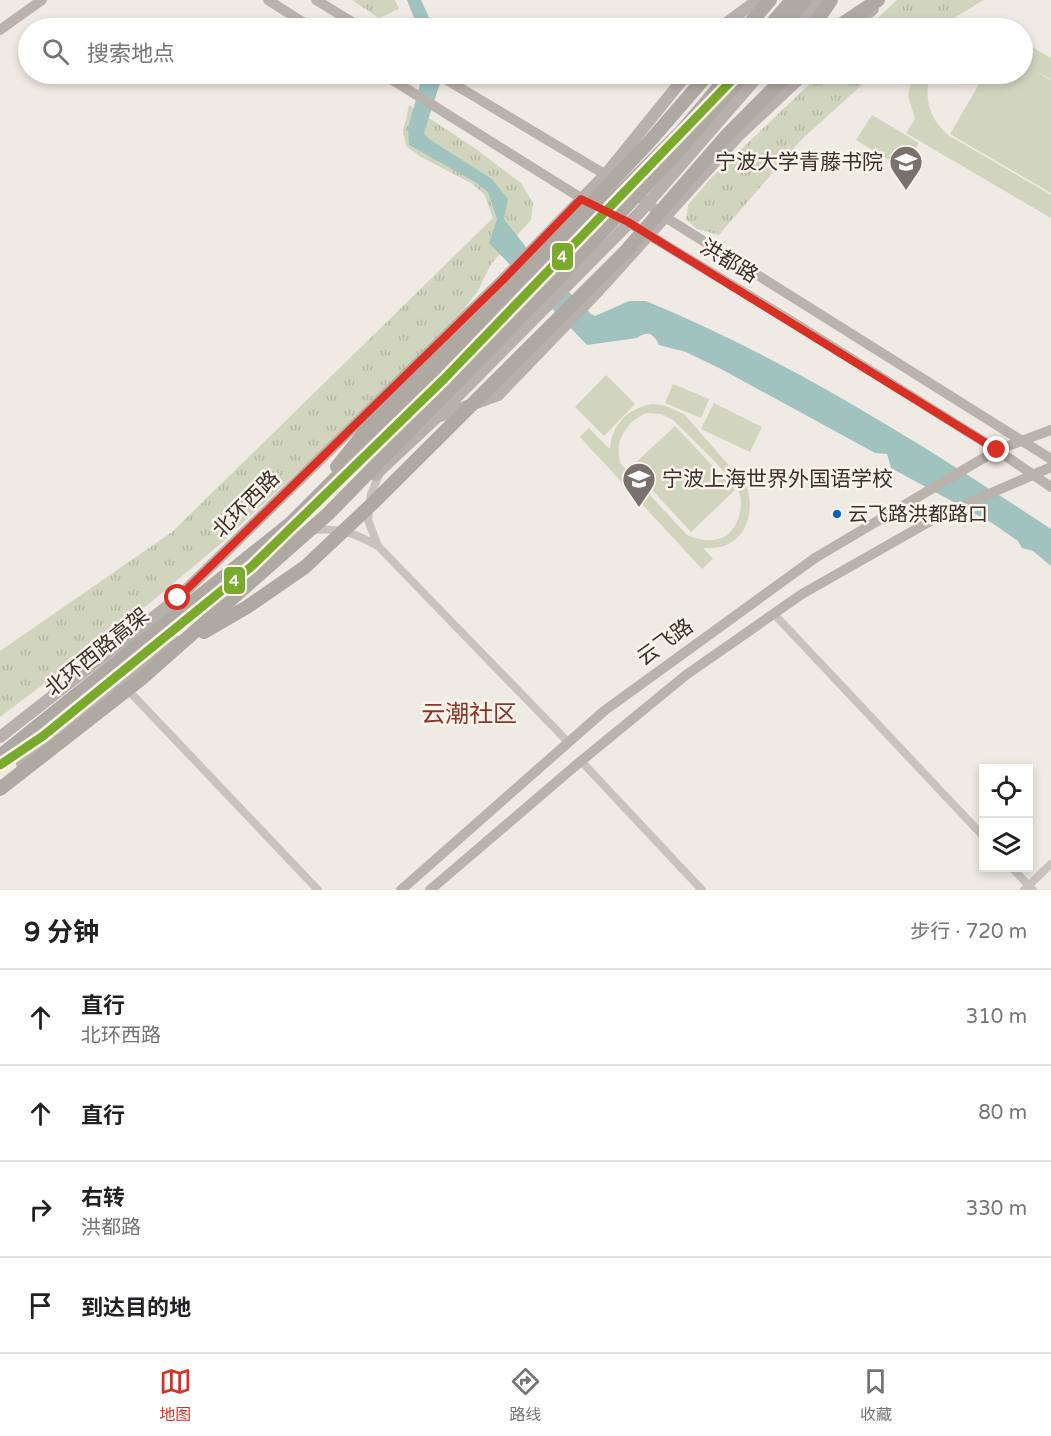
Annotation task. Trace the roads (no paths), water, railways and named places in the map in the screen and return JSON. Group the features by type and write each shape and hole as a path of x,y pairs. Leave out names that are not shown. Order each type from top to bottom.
{"highway":[{"path":"755,18 771,0"},
{"path":"777,18 792,0"},
{"path":"790,18 805,0"},
{"path":"819,18 831,0"},
{"path":"851,18 866,0"},
{"path":"854,18 878,0"},
{"path":"301,514 370,426 498,302 650,141 699,84"},
{"name":"北环西路高架","path":"0,756 301,514 681,132 722,84"},
{"path":"0,789 141,679 329,513 641,191 735,84"},
{"path":"178,646 247,607 305,567 371,505 625,252 770,84"},
{"path":"727,135 778,84"}],"main road":[{"path":"0,30 42,0"},
{"path":"267,0 296,18"},
{"path":"316,0 346,18"},
{"path":"733,18 758,0"},
{"path":"805,18 820,0"},
{"path":"856,18 883,0"},
{"name":"洪都路","path":"400,84 581,199 628,222 997,450 1051,488"},
{"name":"洪都路","path":"455,84 606,174 648,202 665,217 1051,459"},
{"name":"北环西路","path":"0,737 178,598 503,280 606,174 679,84"},
{"path":"0,781 314,530 437,417 648,202 751,84"},
{"path":"437,417 498,395 599,290 739,135 793,84"},
{"path":"997,450 1051,430"},
{"name":"云飞路","path":"400,890 604,711 668,663 815,558 997,450"},
{"path":"1034,474 1051,467"},
{"name":"云飞路","path":"430,890 581,760 686,675 774,614 830,578 948,512 1034,474"}],"street":[{"path":"378,546 368,520 371,494 382,468"},
{"path":"314,530 336,529 356,534 378,546 568,742"},
{"path":"774,614 979,832"},
{"path":"122,683 318,890"},
{"path":"581,760 702,890"},
{"path":"1016,872 1029,888 1051,864"}],"water":[{"path":"407,0 421,0 429,18 414,18"},
{"path":"420,84 440,84 424,133 429,139 492,179 508,199 504,219 533,256 591,314 595,316 629,301 646,301 699,324 803,377 904,435 1051,529 1051,566 1033,551 1022,548 1018,541 992,523 891,468 887,454 875,453 686,352 659,345 650,334 587,345 489,243 497,219 488,192 475,182 409,145 408,128"}],"place":[{"name":"宁波大学青藤书院","path":"906,191"},
{"name":"宁波上海世界外国语学校","path":"639,508"},
{"name":"云飞路洪都路口","path":"837,514"}],"district":[{"name":"云潮社区","path":"469,714"}]}
